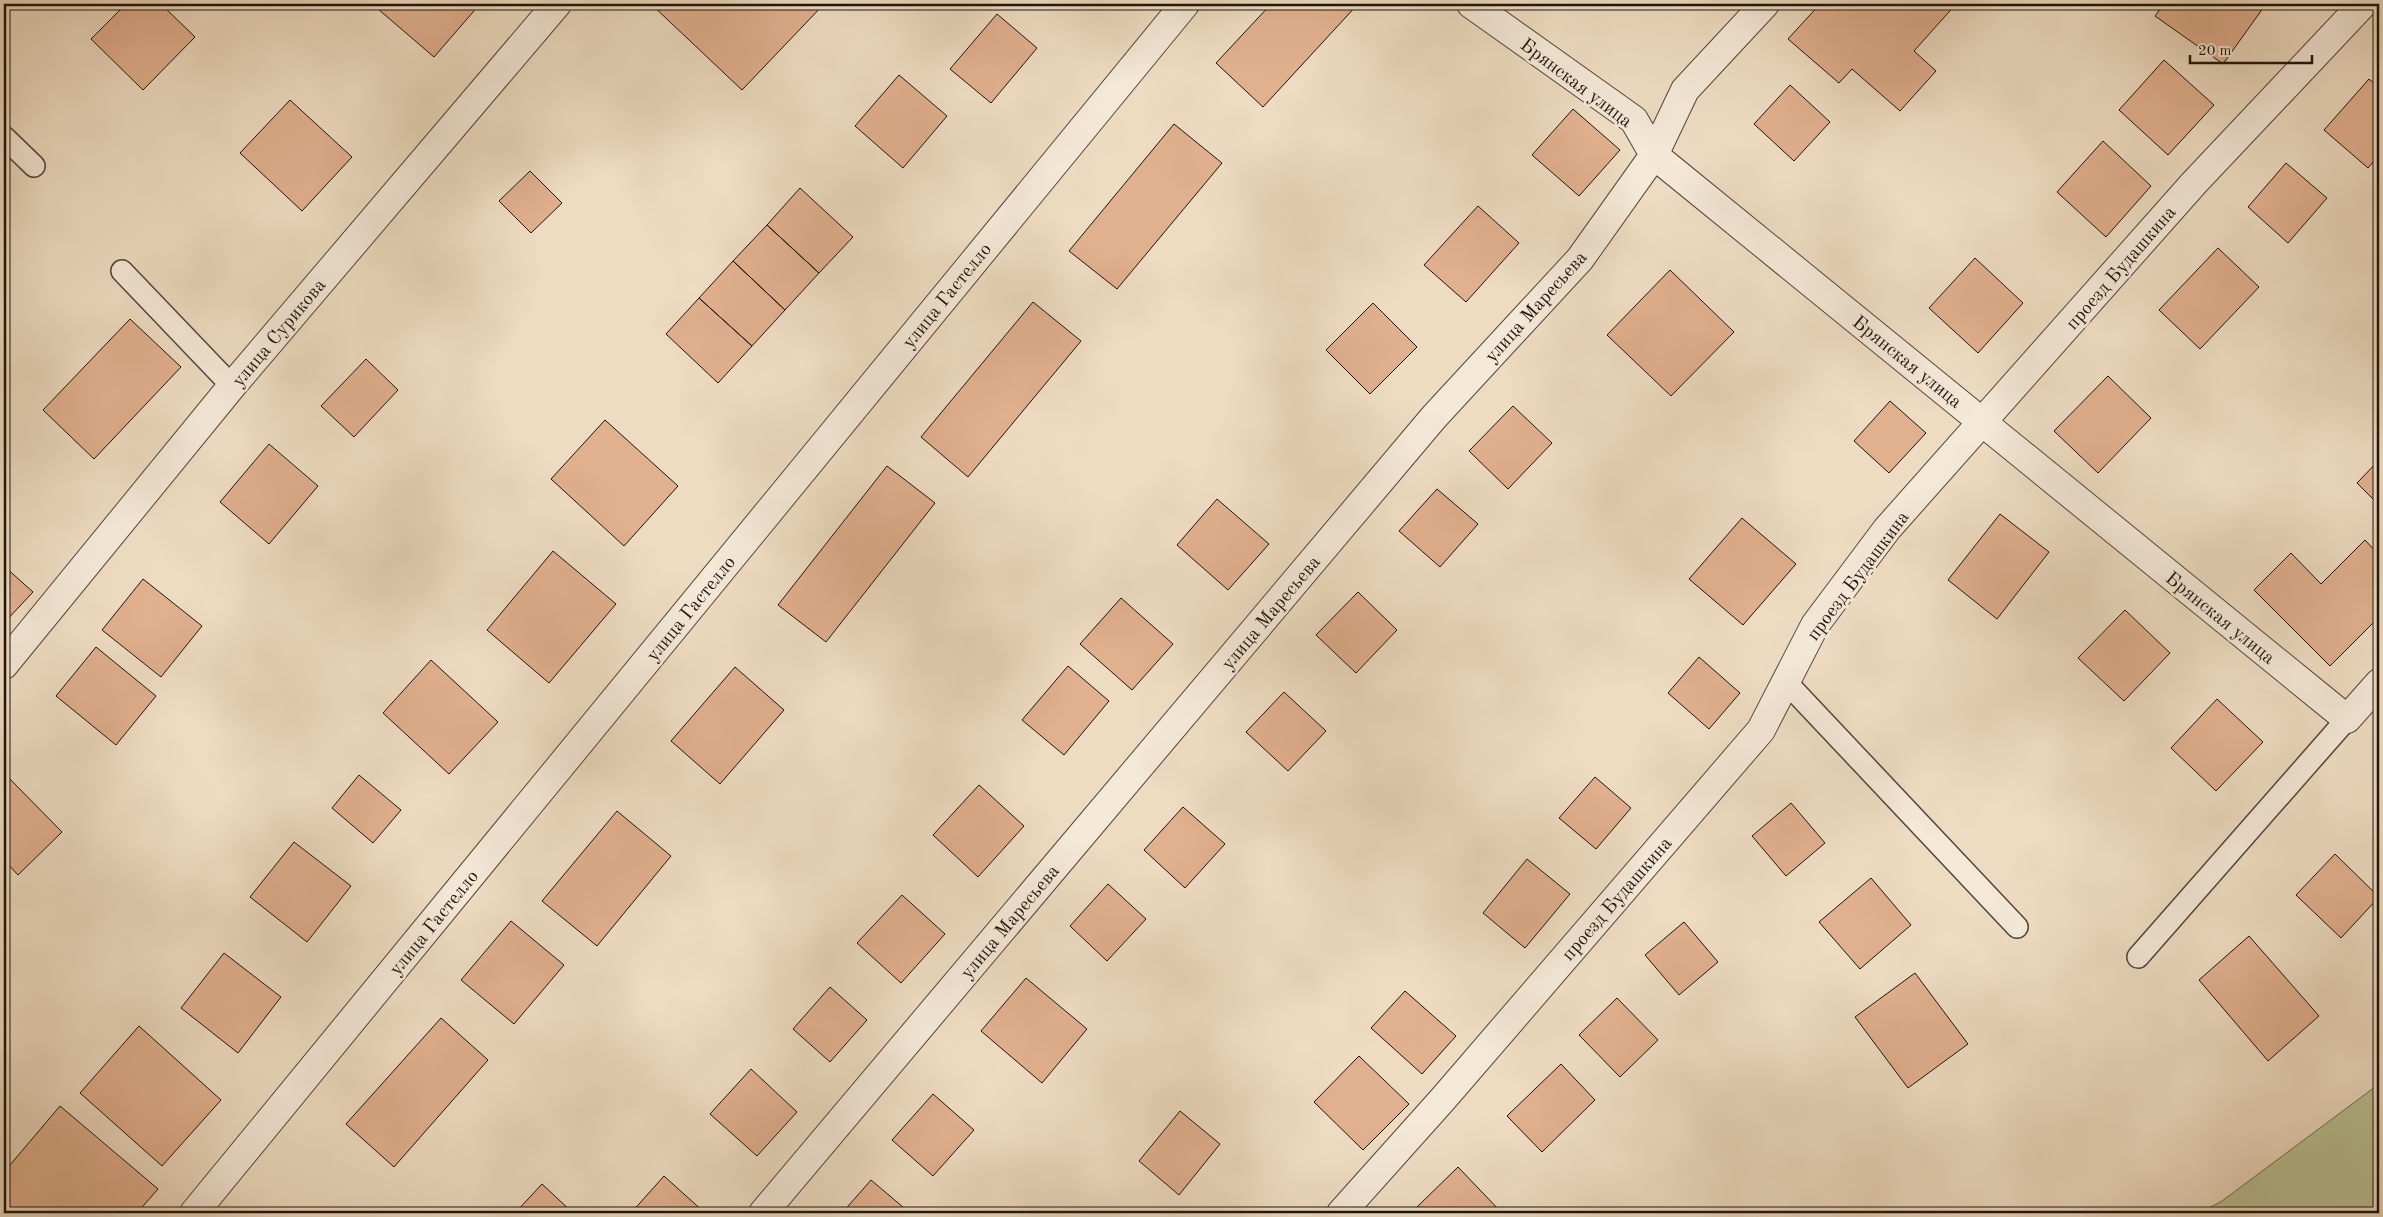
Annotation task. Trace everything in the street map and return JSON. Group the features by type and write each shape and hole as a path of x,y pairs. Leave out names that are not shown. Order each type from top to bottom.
{"street":[{"name":"улица Сурикова","path":"4,666 232,386 557,4"},
{"name":"улица Гастелло","path":"194,1213 1185,4"},
{"name":"Брянская улица","path":"1471,4 1634,120 1654,155 1984,422 2347,720"},
{"name":"улица Маресьева","path":"763,1213 1434,417 1580,259 1654,155 1685,90 1764,4"},
{"name":"проезд Будашкина","path":"1341,1213 1443,1099 1761,730 1815,625 1876,544 2194,183 2363,4"},
{"path":"2347,720 2379,683"}],"lane":[{"path":"4,137 34,166"},
{"path":"122,271 232,386"},
{"path":"1786,682 2017,927"},
{"path":"2138,957 2347,720"}],"green space":[{"path":"2379,1084 2379,1213 2200,1213 2222,1201"}],"building":[{"path":"126,4 161,4 195,37 143,90 91,39"},
{"path":"383,4 480,4 434,57 378,9"},
{"path":"651,4 824,4 742,90"},
{"path":"1271,4 1358,4 1263,107 1216,63"},
{"path":"1820,4 1956,4 1914,51 1936,71 1900,111 1852,69 1839,83 1788,39"},
{"path":"2164,4 2266,4 2223,64 2155,16"},
{"path":"997,14 1037,48 991,103 950,69"},
{"path":"2164,60 2214,105 2168,155 2119,110"},
{"path":"899,75 947,116 903,168 855,126"},
{"path":"2369,79 2379,88 2379,155 2368,168 2324,130"},
{"path":"1790,85 1830,122 1794,161 1754,124"},
{"path":"290,100 352,157 302,211 240,153"},
{"path":"1573,109 1620,150 1579,196 1532,155"},
{"path":"1174,124 1222,163 1117,289 1069,251"},
{"path":"2103,141 2151,186 2106,237 2057,192"},
{"path":"2286,163 2327,198 2288,243 2248,207"},
{"path":"530,171 562,203 531,233 499,201"},
{"path":"800,188 853,237 819,273 767,225"},
{"path":"1478,206 1519,243 1466,302 1424,265"},
{"path":"767,225 819,273 785,310 733,261"},
{"path":"2218,248 2259,287 2200,349 2159,310"},
{"path":"1975,258 2023,303 1978,353 1929,308"},
{"path":"733,261 785,310 752,346 699,298"},
{"path":"1670,270 1734,332 1671,396 1607,335"},
{"path":"699,298 752,346 718,383 666,334"},
{"path":"1033,302 1081,341 968,477 921,437"},
{"path":"1373,303 1417,347 1370,394 1326,350"},
{"path":"130,319 181,367 94,459 43,410"},
{"path":"366,359 398,390 354,437 321,406"},
{"path":"2108,376 2151,418 2098,473 2054,431"},
{"path":"1890,401 1926,433 1889,473 1854,441"},
{"path":"1513,406 1552,443 1508,489 1469,451"},
{"path":"605,420 678,486 624,546 551,479"},
{"path":"269,444 318,486 269,544 220,502"},
{"path":"2379,460 2379,505 2357,483"},
{"path":"887,466 935,503 826,642 778,605"},
{"path":"1437,489 1478,524 1440,567 1399,531"},
{"path":"1217,499 1269,544 1228,590 1177,545"},
{"path":"2000,514 2049,552 1997,619 1948,580"},
{"path":"1742,518 1796,564 1743,625 1689,579"},
{"path":"2365,540 2379,555 2379,617 2330,666 2254,590 2291,553 2321,584"},
{"path":"553,551 616,604 549,683 487,630"},
{"path":"4,566 33,592 4,623"},
{"path":"143,579 202,626 161,677 102,630"},
{"path":"1358,592 1397,630 1356,673 1316,635"},
{"path":"1121,598 1173,644 1132,690 1080,644"},
{"path":"2125,610 2170,653 2124,701 2078,658"},
{"path":"96,647 156,696 116,745 56,696"},
{"path":"1699,657 1740,693 1709,729 1668,693"},
{"path":"431,660 498,722 449,774 383,713"},
{"path":"1068,666 1109,701 1064,755 1022,720"},
{"path":"735,667 784,710 720,784 671,741"},
{"path":"1284,692 1326,731 1288,771 1246,732"},
{"path":"2217,699 2263,742 2216,791 2171,748"},
{"path":"4,773 62,832 18,875 4,860"},
{"path":"359,775 401,810 373,843 332,808"},
{"path":"1595,777 1631,808 1596,849 1559,818"},
{"path":"979,785 1024,826 978,877 933,835"},
{"path":"1791,803 1825,843 1786,876 1752,836"},
{"path":"1183,807 1225,844 1185,888 1144,850"},
{"path":"617,811 671,856 597,946 542,901"},
{"path":"294,842 351,886 307,942 250,897"},
{"path":"2335,854 2379,897 2341,938 2296,895"},
{"path":"1527,859 1570,894 1525,948 1483,913"},
{"path":"1871,878 1911,925 1860,969 1819,922"},
{"path":"1108,884 1146,919 1107,961 1070,926"},
{"path":"902,895 945,934 901,983 857,943"},
{"path":"511,921 564,965 514,1024 461,980"},
{"path":"1684,922 1718,962 1679,995 1645,955"},
{"path":"2249,936 2319,1016 2268,1061 2199,980"},
{"path":"224,953 281,997 238,1053 181,1008"},
{"path":"1915,973 1968,1044 1908,1088 1855,1017"},
{"path":"1026,978 1087,1029 1042,1083 981,1031"},
{"path":"830,987 867,1020 830,1062 793,1029"},
{"path":"1405,991 1456,1036 1422,1074 1371,1028"},
{"path":"1617,998 1658,1040 1620,1077 1579,1035"},
{"path":"441,1018 488,1060 394,1167 346,1124"},
{"path":"139,1026 221,1100 162,1166 80,1093"},
{"path":"1359,1056 1409,1104 1363,1150 1314,1102"},
{"path":"1561,1064 1595,1100 1542,1152 1507,1116"},
{"path":"751,1069 797,1112 757,1156 710,1114"},
{"path":"933,1094 974,1130 933,1176 892,1140"},
{"path":"60,1106 158,1189 137,1213 4,1213 4,1172"},
{"path":"1180,1111 1220,1144 1179,1195 1139,1161"},
{"path":"1458,1167 1502,1213 1422,1213 1416,1208"},
{"path":"664,1176 705,1213 631,1213"},
{"path":"871,1180 910,1213 842,1213"},
{"path":"542,1184 573,1213 515,1213"}]}
